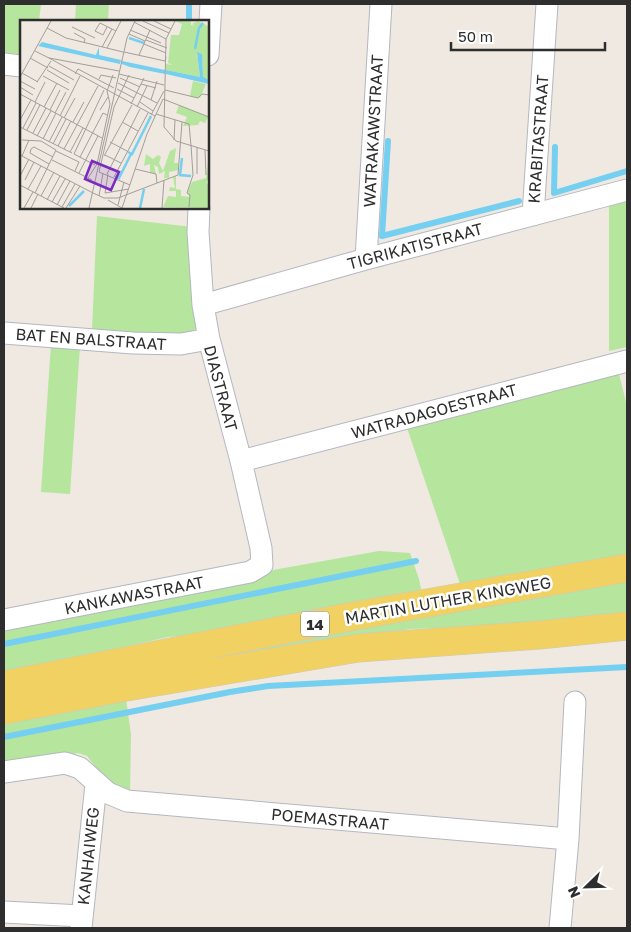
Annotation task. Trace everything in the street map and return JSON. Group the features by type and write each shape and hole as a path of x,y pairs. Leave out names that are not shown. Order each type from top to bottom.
{"main road":[{"name":"MARTIN LUTHER KINGWEG","path":"4,685 354,616 627,568"},
{"name":"MARTIN LUTHER KINGWEG","path":"4,710 120,688 358,648 539,636 627,626"}],"street":[{"path":"209,43 212,4"},
{"name":"WATRAKAWSTRAAT","path":"366,259 381,4"},
{"name":"KRABITASTRAAT","path":"533,215 547,4"},
{"path":"4,64 20,66"},
{"name":"TIGRIKATISTRAAT","path":"202,305 366,259 627,190"},
{"name":"DIASTRAAT","path":"199,209 198,232 202,305 208,339 241,461 261,548 262,565"},
{"name":"BAT EN BALSTRAAT","path":"4,333 134,344 181,344 208,339"},
{"name":"WATRADAGOESTRAAT","path":"241,461 627,361"},
{"name":"KANKAWASTRAAT","path":"4,620 250,572 262,565"},
{"path":"560,928 568,839 575,702"},
{"name":"POEMASTRAAT","path":"4,772 65,762 80,768 108,793 127,801 568,839"},
{"name":"KANHAIWEG","path":"81,922 96,784"},
{"path":"4,912 81,922"}],"green space":[{"path":"4,4 41,4 39,20 20,20 20,54 4,53"},
{"path":"76,4 109,4 108,20 75,20"},
{"path":"627,199 627,347 609,351 609,203"},
{"path":"97,216 192,227 198,323 196,329 177,338 92,330"},
{"path":"51,344 80,346 70,494 41,492"},
{"path":"619,374 627,406 627,557 462,590 407,428"},
{"path":"379,551 410,553 421,589 413,596 214,633 168,637 4,674 4,628 262,578 273,570"},
{"path":"627,577 627,616 568,623 411,629 4,692"},
{"path":"126,699 131,734 130,794 107,782 87,756 78,753 4,767 4,721"}],"waterway":[{"path":"189,4 189,20"},
{"path":"388,141 382,236 519,201"},
{"path":"555,147 554,193 627,171"},
{"path":"4,644 416,561"},
{"path":"4,737 268,686 627,667"}]}
